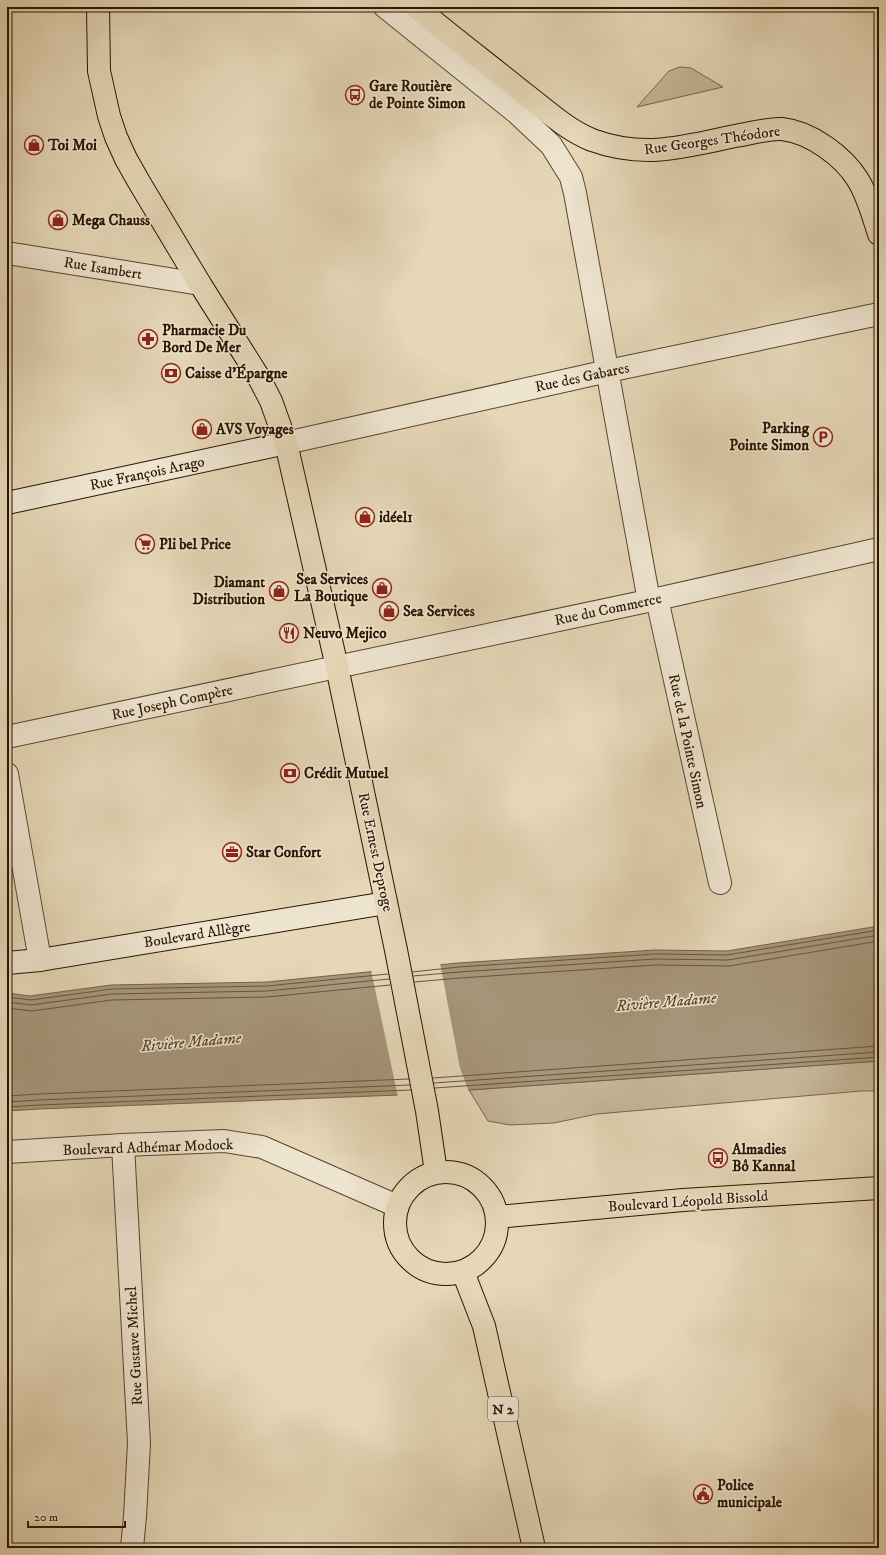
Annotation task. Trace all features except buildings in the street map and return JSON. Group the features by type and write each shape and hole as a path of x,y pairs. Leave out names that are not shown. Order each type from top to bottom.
{"main road":[{"name":"Rue Ernest Deproge","path":"98,7 99,71 109,116 116,137 139,182 200,284 258,376 271,401 286,443 337,667 396,950 427,1111 436,1172"},
{"name":"Rue Georges Théodore","path":"416,7 484,63 562,123 592,140 630,150 652,151 690,146 753,133 782,129 806,135 826,147 842,161 858,180 879,234"},
{"path":"453,1171 469,1176 483,1187 492,1200 497,1217 497,1231 493,1244 486,1256 476,1265 464,1272 448,1274 431,1272 416,1265 405,1254 397,1239 394,1223 397,1206 403,1194 412,1184 423,1176 436,1172 453,1171"},
{"name":"Boulevard Léopold Bissold","path":"497,1217 683,1200 879,1188"},
{"name":"N 2","path":"464,1272 484,1326 534,1548"}],"street":[{"name":"Rue de la Pointe Simon","path":"385,7 517,113 551,145 570,177 575,193 653,600 720,883"},
{"name":"Rue Isambert","path":"7,252 200,284"},
{"name":"Rue des Gabares","path":"286,443 608,371 879,314"},
{"name":"Rue François Arago","path":"7,503 286,443"},
{"name":"Rue du Commerce","path":"337,667 653,600 879,549"},
{"name":"Rue Joseph Compère","path":"7,737 337,667"},
{"path":"7,774 40,960"},
{"name":"Boulevard Allègre","path":"7,963 40,960 386,903"},
{"name":"Boulevard Adhémar Modock","path":"7,1152 123,1145 224,1142 262,1147 397,1206"},
{"name":"Rue Gustave Michel","path":"123,1145 139,1443 134,1539 132,1548"}],"shaded area":[{"path":"680,67 691,68 723,87 637,107 669,71"},
{"path":"879,1061 879,1091 861,1091 597,1114 554,1123 510,1125 488,1121 469,1090"}],"water":[{"name":"Rivière Madame","path":"879,926 879,1061 399,1095 7,1111 7,993 30,996 111,985 267,982 458,963 655,950 727,951"}],"pier":[{"path":"440,963 460,1068 469,1092 398,1097 371,970"}],"place":[{"name":"Gare Routière de Pointe Simon","path":"355,95"},
{"name":"Toi Moi","path":"34,145"},
{"name":"Mega Chauss","path":"58,220"},
{"name":"Pharmacie Du Bord De Mer","path":"148,339"},
{"name":"Caisse d'Épargne","path":"171,373"},
{"name":"AVS Voyages","path":"202,429"},
{"name":"Parking Pointe Simon","path":"823,437"},
{"name":"idéel1","path":"365,517"},
{"name":"Pli bel Price","path":"145,544"},
{"name":"Sea Services La Boutique","path":"382,588"},
{"name":"Diamant Distribution","path":"279,591"},
{"name":"Sea Services","path":"389,611"},
{"name":"Neuvo Mejico","path":"289,633"},
{"name":"Crédit Mutuel","path":"290,773"},
{"name":"Star Confort","path":"232,852"},
{"name":"Almadies Bô Kannal","path":"718,1158"},
{"name":"Police municipale","path":"703,1494"}]}
